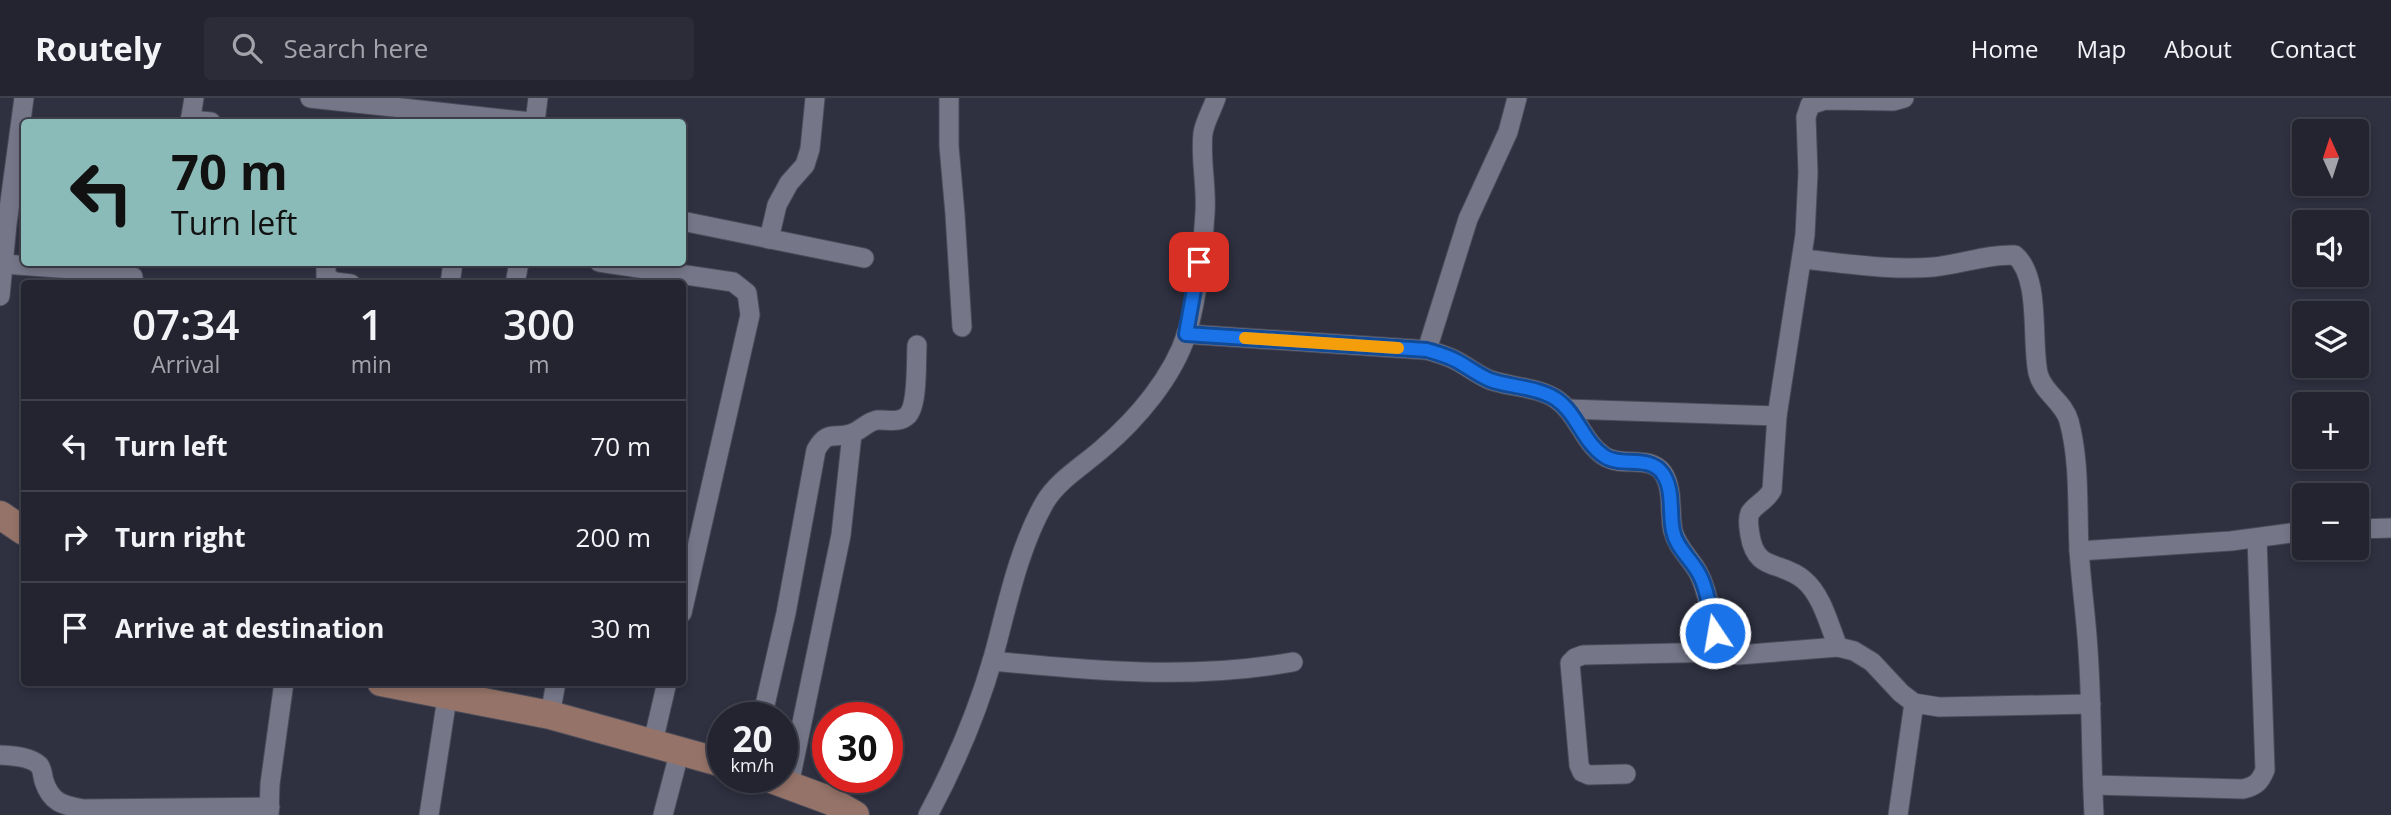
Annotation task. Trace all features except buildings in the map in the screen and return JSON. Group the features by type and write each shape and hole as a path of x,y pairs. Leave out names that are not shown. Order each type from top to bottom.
{"main road":[{"path":"0,516 21,529"},
{"path":"426,686 449,688 707,758"},
{"path":"798,792 830,808 855,815"}],"street":[{"path":"23,119 24,98"},
{"path":"190,119 194,98"},
{"path":"310,98 505,119"},
{"path":"534,119 538,98"},
{"path":"769,239 776,205 789,183 805,165 810,149 815,98"},
{"path":"949,98 948,146 956,214 962,327"},
{"path":"928,815 961,750 992,661 1026,545 1046,500 1131,421 1158,387 1186,334 1205,211 1203,131 1216,98"},
{"path":"1427,350 1468,219 1508,132 1517,98"},
{"path":"1838,647 1816,593 1803,578 1758,558 1752,547 1748,522 1750,514 1767,500 1772,490 1777,415 1802,259 1807,205 1806,117 1810,105 1825,100 1893,101 1904,98"},
{"path":"0,296 21,141"},
{"path":"686,222 864,258"},
{"path":"1802,259 1933,267 1996,254 2015,255 2025,264 2039,374 2045,390 2063,408 2069,420 2075,463 2091,704 2094,815"},
{"path":"4,264 21,265"},
{"path":"31,266 113,272 133,277 133,280"},
{"path":"626,266 733,282 747,293 750,315 686,595"},
{"path":"1186,334 1427,350 1455,360 1485,378 1555,399 1567,409 1592,446 1605,457 1619,462 1653,465 1662,472 1668,485 1673,531 1678,544 1699,572 1715,633 1725,652"},
{"path":"766,702 786,612 816,450 822,440 832,435 852,434 877,420 895,421 907,416 913,405 917,345"},
{"path":"1567,409 1777,415"},
{"path":"798,702 841,535 852,434"},
{"path":"2369,529 2391,528"},
{"path":"2079,551 2257,538 2292,533"},
{"path":"2093,785 2243,789 2253,787 2260,781 2266,770 2257,538"},
{"path":"1626,774 1588,775 1581,772 1570,663 1575,658 1583,655 1725,652 1738,655 1838,647 1854,651 1872,662 1914,703 1938,707 2091,704"},
{"path":"992,661 1085,671 1143,673 1215,673 1293,662"},
{"path":"0,755 35,762 42,768 44,781 51,795 60,804 83,809 270,811 270,784 283,686"},
{"path":"550,715 555,686"},
{"path":"653,743 666,686"},
{"path":"429,815 449,688"},
{"path":"1898,815 1914,703"},
{"path":"663,815 680,750"}],"slow traffic":[{"path":"1245,338 1398,348"}],"route":[{"path":"1199,262 1186,334 1427,350 1455,360 1485,378 1510,387 1539,392 1555,399 1567,409 1592,446 1605,457 1619,462 1653,465 1662,472 1668,485 1673,531 1678,544 1699,572 1715,633"}]}
